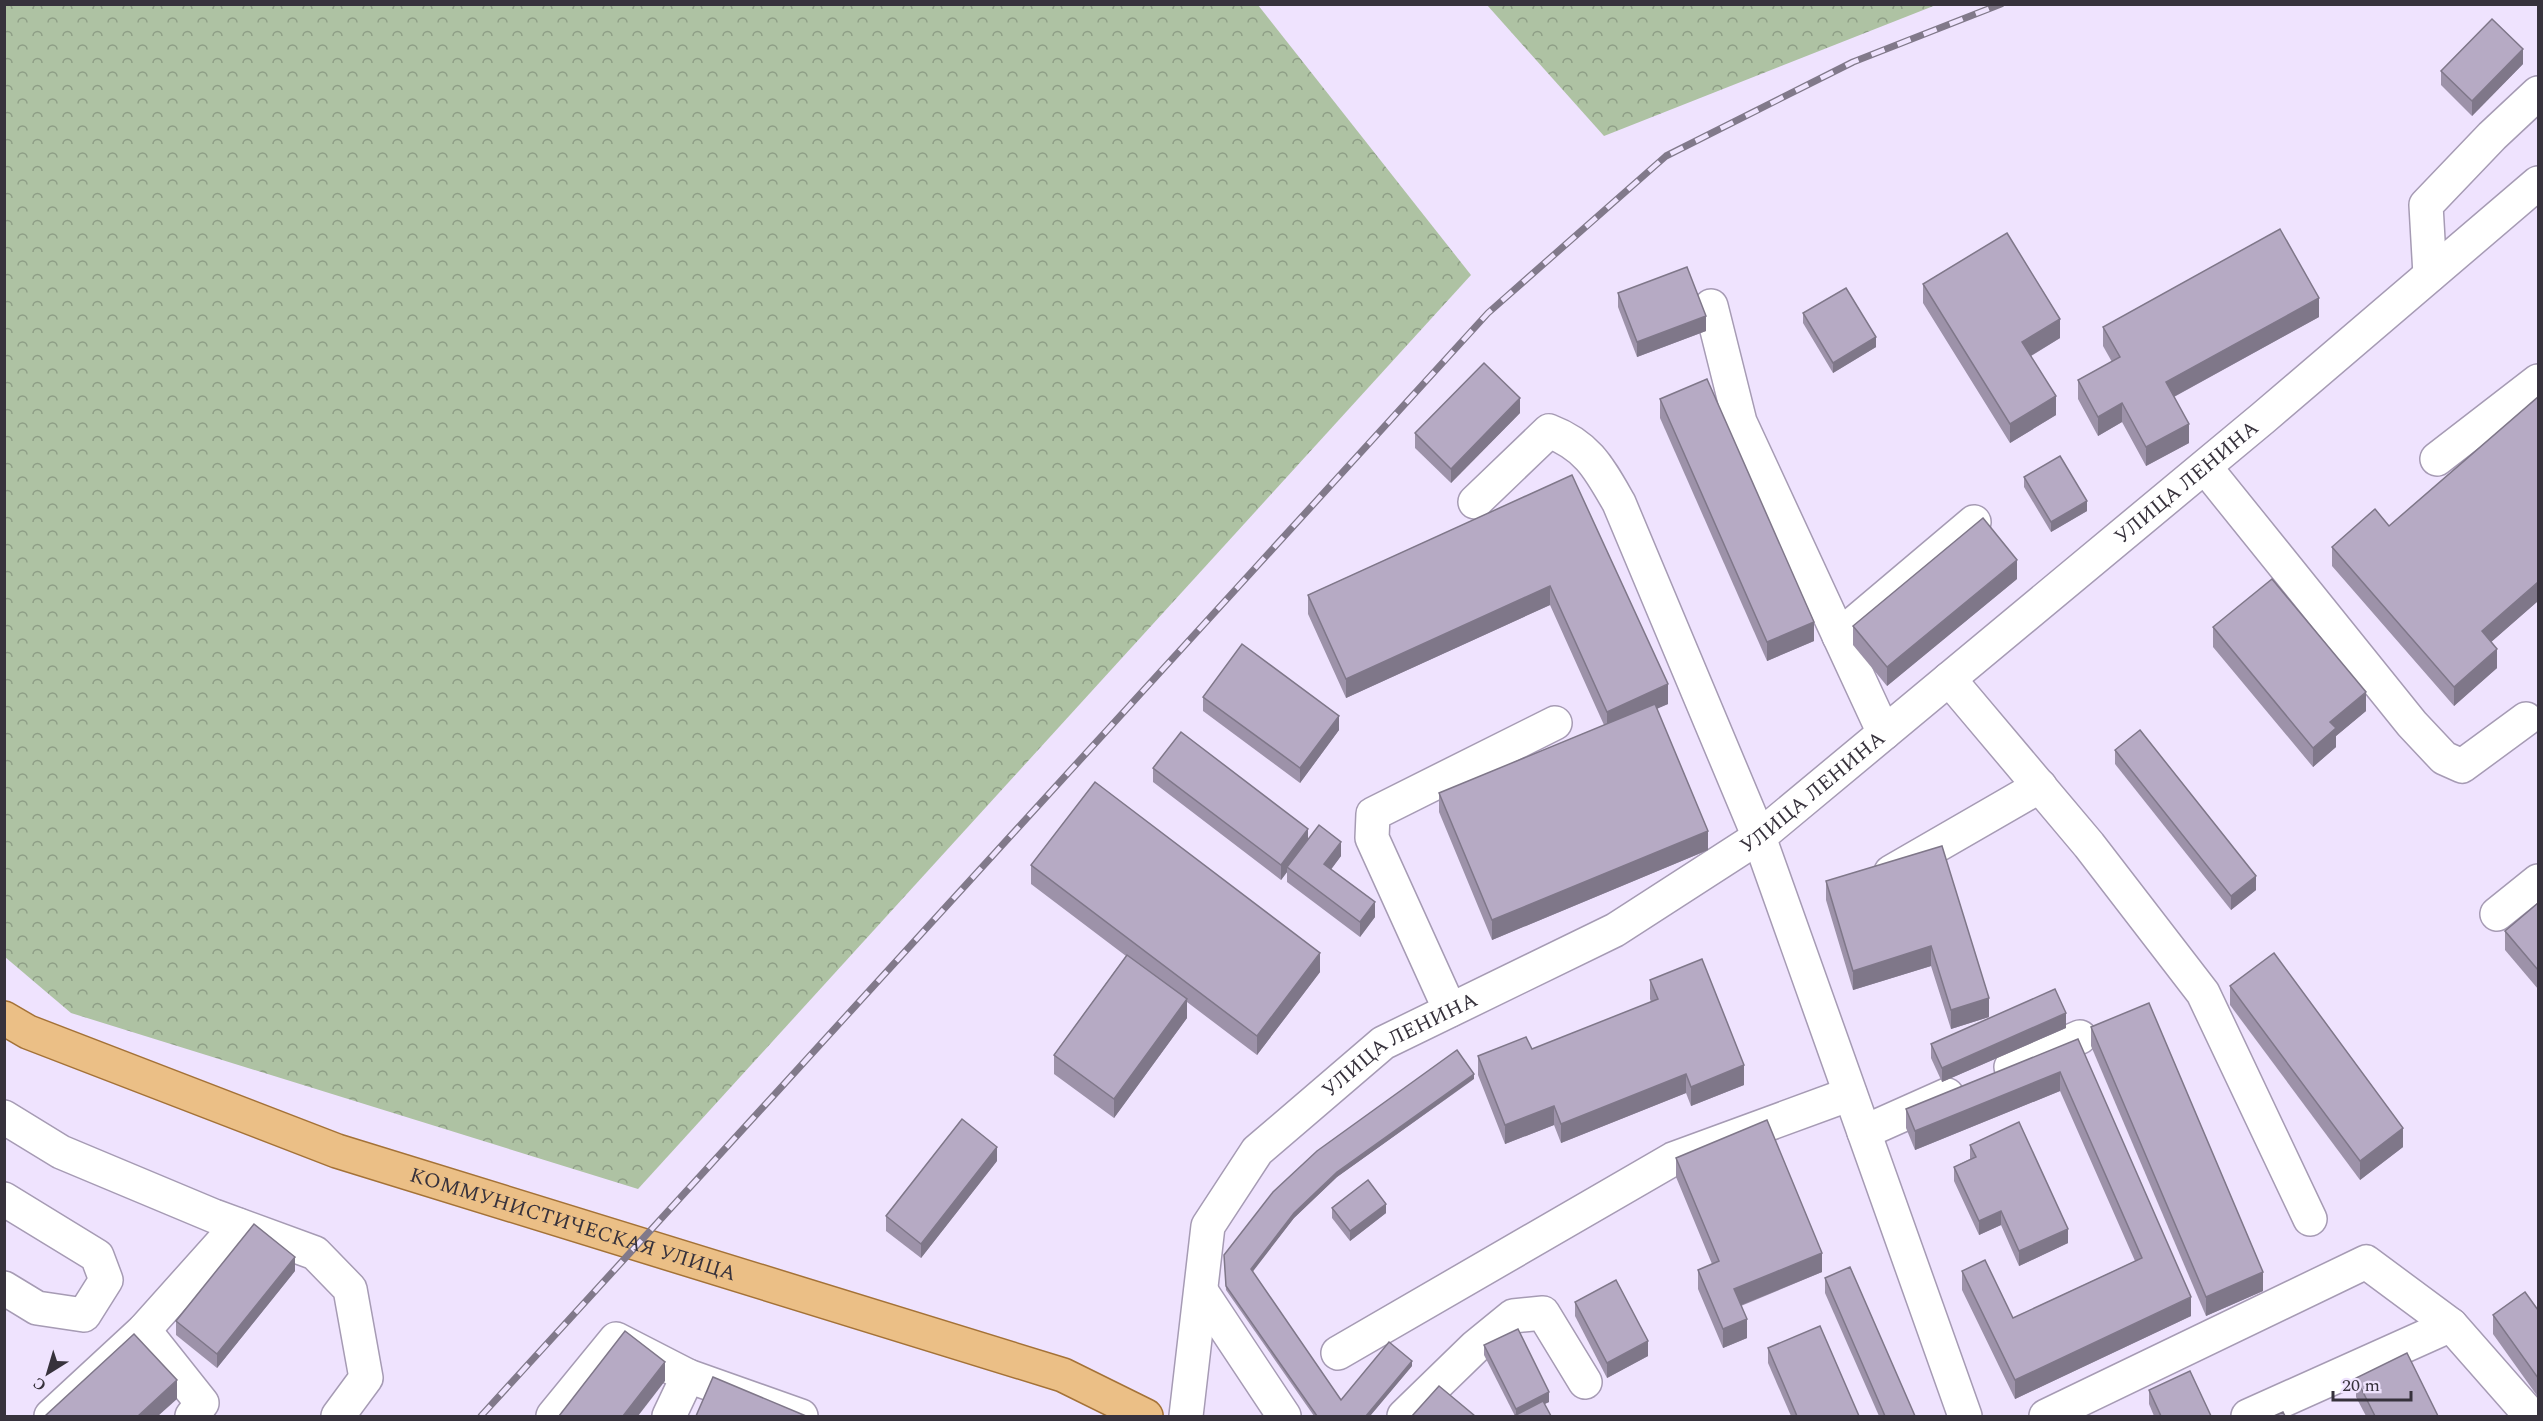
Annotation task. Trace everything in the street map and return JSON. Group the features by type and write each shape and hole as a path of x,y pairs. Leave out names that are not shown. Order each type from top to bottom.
{"main road":[{"name":"КОММУНИСТИЧЕСКАЯ УЛИЦА","path":"4,1018 28,1032 337,1151 1063,1375 1146,1416"}],"street":[{"path":"2430,275 2426,205 2492,136 2538,93"},
{"name":"УЛИЦА ЛЕНИНА","path":"1186,1416 1208,1226 1257,1151 1383,1043 1615,930 1759,837 2205,467 2538,183"},
{"path":"1711,306 1740,422 1884,733"},
{"path":"2437,459 2538,381"},
{"path":"1475,502 1549,431 1569,439 1596,462 1619,503 1759,837 1965,1416"},
{"path":"2205,467 2412,724 2444,758 2462,766 2526,719"},
{"path":"1839,636 1974,522"},
{"path":"1949,679 2089,845 2203,993 2310,1219"},
{"path":"1450,1010 1372,838 1373,814 1555,723"},
{"path":"1891,872 2040,786"},
{"path":"2497,914 2538,881"},
{"path":"1864,1132 2080,1037"},
{"path":"1338,1353 1673,1159 1851,1094"},
{"path":"4,1117 62,1152 238,1225 315,1253 350,1289 366,1378 338,1416"},
{"path":"4,1199 97,1256 106,1280 84,1314 38,1308 4,1288"},
{"path":"51,1416 144,1330 238,1225"},
{"path":"2046,1416 2366,1262 2451,1325 2531,1416"},
{"path":"1201,1292 1284,1416"},
{"path":"1404,1416 1476,1347 1513,1316 1543,1313 1585,1382"},
{"path":"2248,1416 2451,1325"},
{"path":"144,1330 202,1403 192,1416"},
{"path":"554,1416 616,1338 688,1376 801,1416"},
{"path":"669,1416 688,1376"}],"green space":[{"path":"4,5 1258,5 1471,275 638,1189 71,1013 5,957"},
{"path":"1487,5 1936,5 1604,136"}],"building":[{"path":"2492,19 2523,49 2472,101 2441,71"},
{"path":"2280,229 2319,298 2166,382 2189,424 2146,447 2122,403 2098,417 2078,380 2120,357 2103,327"},
{"path":"2007,233 2060,319 2022,342 2056,396 2010,424 1923,284"},
{"path":"1687,267 1706,316 1637,342 1618,293"},
{"path":"1846,288 1876,337 1833,363 1803,313"},
{"path":"1484,363 1520,398 1451,469 1415,433"},
{"path":"1707,379 1814,622 1767,642 1660,399"},
{"path":"2538,397 2538,582 2482,631 2497,649 2454,687 2332,547 2375,509 2389,526"},
{"path":"2060,456 2087,501 2051,522 2024,477"},
{"path":"1572,475 1668,684 1607,712 1550,586 1346,679 1308,595"},
{"path":"1983,518 2017,560 1887,667 1853,626"},
{"path":"2272,579 2366,692 2330,722 2336,728 2313,748 2213,627"},
{"path":"1242,644 1339,716 1300,768 1203,697"},
{"path":"1655,704 1708,831 1492,920 1439,793"},
{"path":"2140,730 2256,876 2231,896 2115,750"},
{"path":"1181,732 1308,829 1281,865 1153,768"},
{"path":"1095,782 1320,953 1257,1036 1031,865"},
{"path":"1319,825 1341,842 1324,864 1375,902 1360,922 1287,867"},
{"path":"1942,846 1989,998 1951,1010 1931,946 1853,971 1826,881"},
{"path":"2538,903 2538,970 2505,931"},
{"path":"2274,953 2403,1128 2360,1161 2230,986"},
{"path":"1127,955 1187,999 1114,1099 1054,1055"},
{"path":"1702,959 1744,1065 1691,1087 1686,1074 1561,1124 1554,1106 1505,1125 1478,1056 1526,1037 1532,1049 1658,999 1650,980"},
{"path":"2055,989 2066,1013 1942,1068 1931,1044"},
{"path":"2149,1003 2263,1272 2206,1297 2091,1027"},
{"path":"2078,1039 2191,1297 2015,1380 1962,1271 1985,1260 2013,1318 2142,1258 2060,1072 1915,1131 1906,1109"},
{"path":"1457,1050 1474,1074 1337,1172 1294,1213 1251,1269 1341,1400 1389,1342 1412,1361 1366,1416 1317,1416 1226,1286 1224,1255 1273,1192 1317,1151"},
{"path":"962,1119 997,1147 921,1244 886,1216"},
{"path":"1767,1120 1822,1253 1734,1289 1747,1319 1723,1329 1698,1270 1719,1261 1676,1158"},
{"path":"2019,1122 2068,1229 2019,1251 2001,1211 1979,1221 1954,1167 1976,1157 1970,1145"},
{"path":"1368,1180 1386,1204 1350,1231 1332,1208"},
{"path":"254,1224 295,1257 217,1354 176,1321"},
{"path":"1850,1267 1915,1416 1885,1416 1825,1278"},
{"path":"1616,1280 1648,1341 1607,1363 1575,1302"},
{"path":"2525,1292 2538,1310 2538,1378 2493,1315"},
{"path":"1820,1326 1859,1416 1797,1416 1768,1348"},
{"path":"1518,1329 1549,1392 1516,1409 1484,1345"},
{"path":"625,1331 665,1362 623,1416 559,1416"},
{"path":"134,1334 177,1380 138,1416 45,1416"},
{"path":"2407,1353 2438,1416 2375,1416 2356,1378"},
{"path":"2190,1371 2211,1416 2161,1416 2149,1390"},
{"path":"713,1377 806,1416 696,1416"},
{"path":"1439,1386 1475,1416 1412,1416"},
{"path":"1543,1401 1551,1416 1514,1416"}],"railway":[{"path":"481,1416 1488,313 1666,156 1853,62 2001,4"}]}
